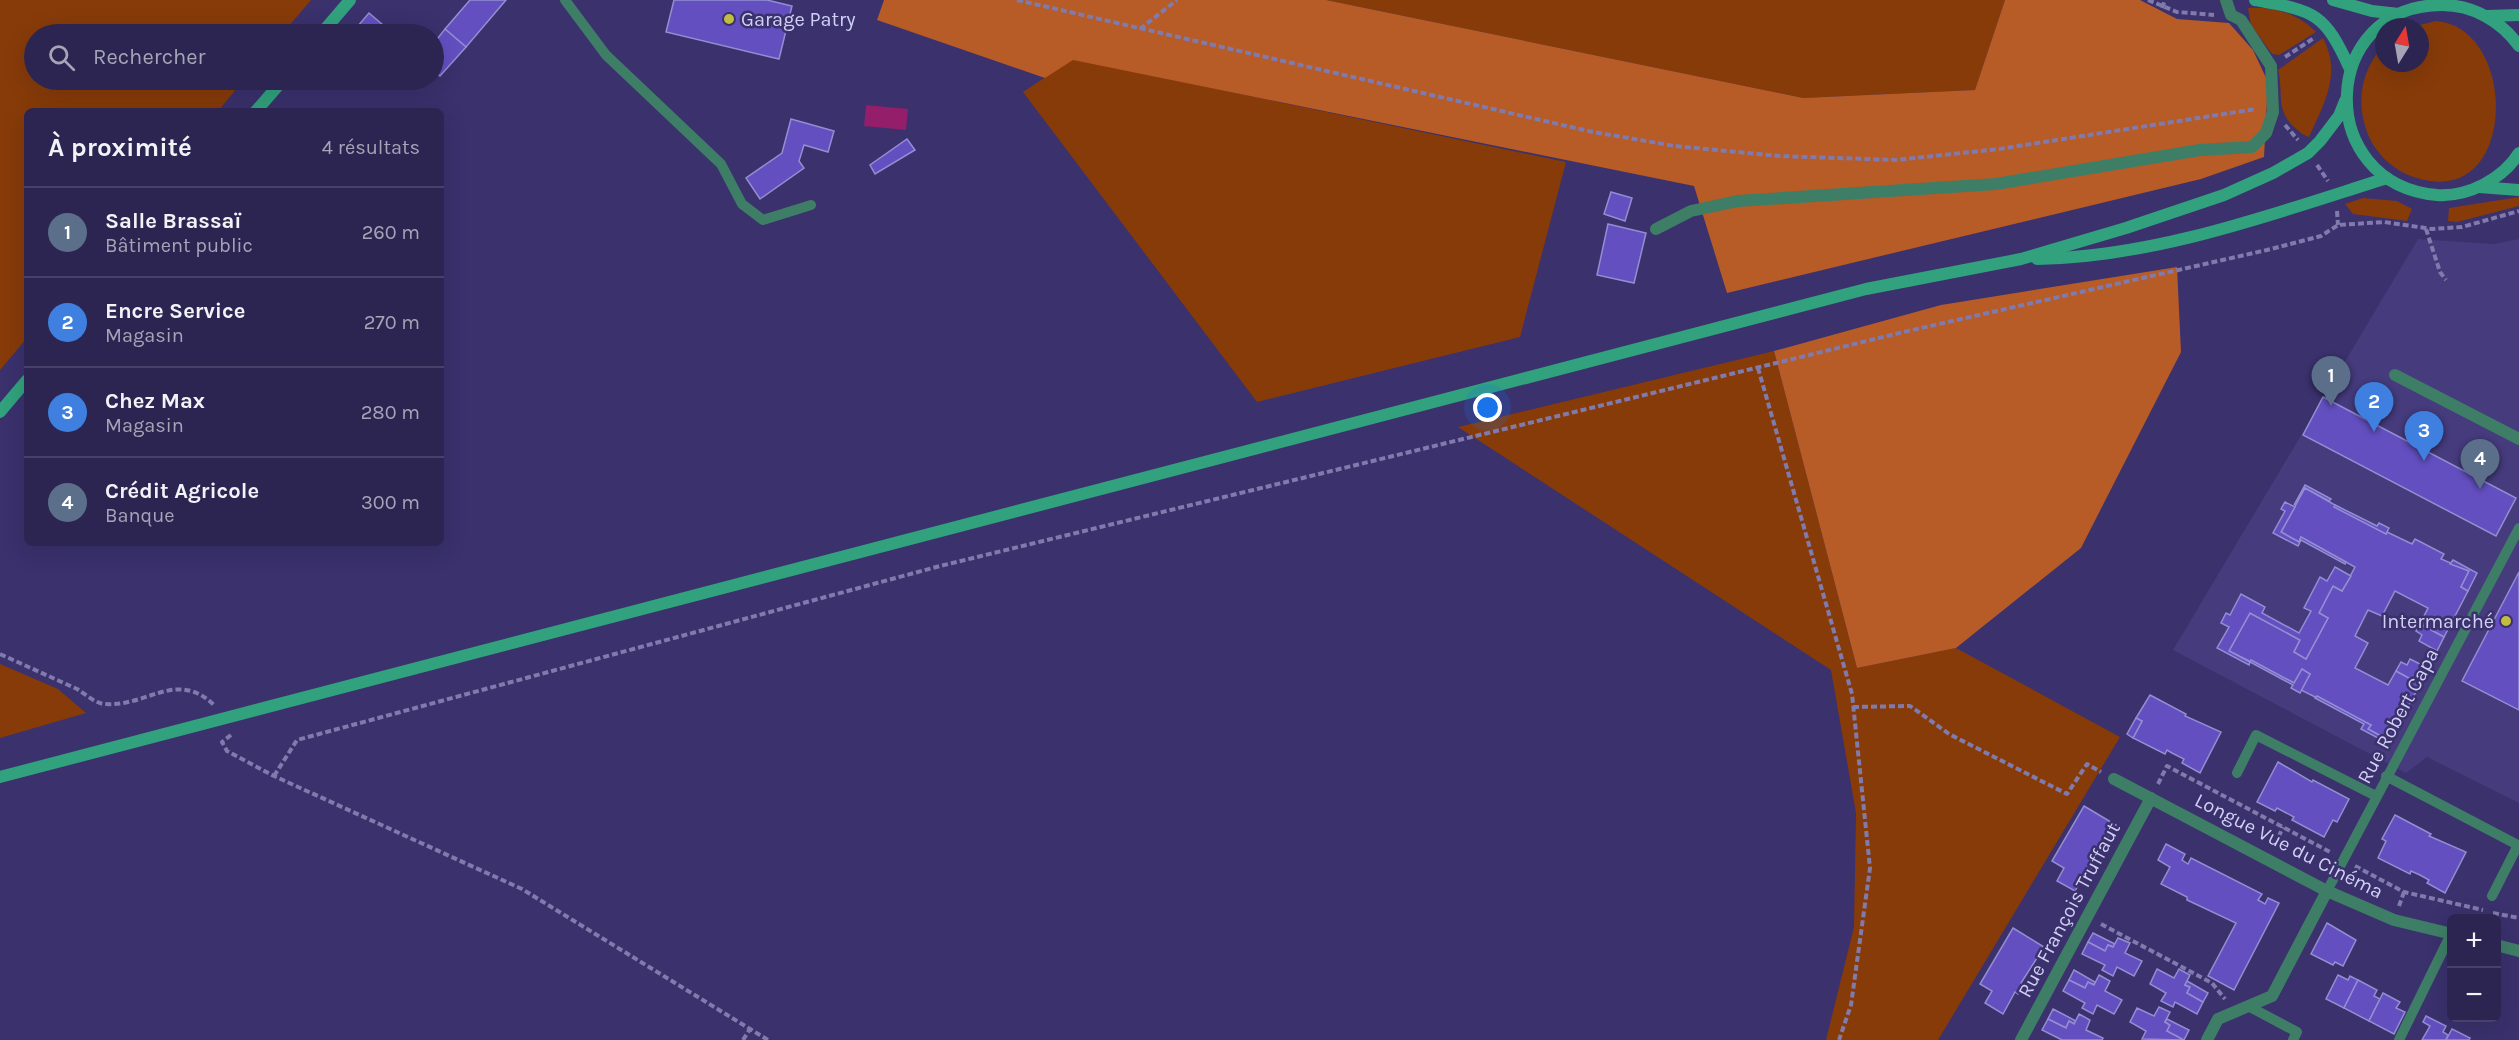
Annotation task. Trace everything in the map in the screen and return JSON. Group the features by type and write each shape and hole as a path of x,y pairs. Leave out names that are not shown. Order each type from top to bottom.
{"main road":[{"path":"330,24 350,0"},
{"path":"2255,0 2294,7 2322,21 2329,27 2350,69"},
{"path":"2333,0 2372,11 2399,14"},
{"path":"0,777 1866,289 2020,259 2182,209 2273,173 2308,153 2339,116 2345,102 2350,69 2369,37 2415,4 2466,4 2500,25 2519,46"},
{"path":"2486,16 2519,15"},
{"path":"259,108 274,90"},
{"path":"2345,102 2347,116 2357,145 2375,169 2403,188 2441,195 2478,187 2519,190"},
{"path":"2478,187 2498,176 2519,153"},
{"path":"2020,259 2077,258 2131,251 2387,178"},
{"path":"0,412 24,384"}],"street":[{"path":"1656,229 1691,211 1738,201 1996,184 2200,150 2252,147 2266,133 2273,106 2271,66 2241,20 2231,15 2226,0"},
{"path":"2395,375 2519,439"},
{"name":"Longue Vue du Cinéma","path":"2114,779 2327,891 2394,920 2447,933"},
{"name":"Rue François Truffaut","path":"2021,1040 2151,798"},
{"path":"2207,1040 2218,1019 2272,996 2327,891"},
{"path":"2501,946 2519,951"}],"lane":[{"path":"565,0 606,55 722,164 742,204 763,220 811,206"},
{"name":"Rue Robert Capa","path":"2327,891 2519,528"},
{"path":"2237,773 2256,735 2376,796"},
{"path":"2386,776 2518,845 2492,896"},
{"path":"2399,1040 2447,942"},
{"path":"2248,1006 2297,1032 2293,1040"}],"path":[{"path":"1017,0 1593,132 1675,146 1779,156 1896,160 1999,149 2273,106"},
{"path":"1140,29 1177,0"},
{"path":"2148,0 2162,8 2202,15 2231,15"},
{"path":"2162,8 2165,0"},
{"path":"2271,66 2320,34"},
{"path":"2313,159 2327,179"},
{"path":"2337,205 2338,225"},
{"path":"274,776 297,740 940,566 1908,331 2285,246 2321,236 2338,225 2384,222 2426,228 2462,227 2519,211"},
{"path":"2426,228 2440,272 2446,280"},
{"path":"1758,368 1852,694 1870,868 1851,1005 1839,1040"},
{"path":"0,654 79,690 103,705 131,703 159,692 184,688 202,693 227,717 232,734 222,742 227,751 274,776 522,890 768,1040"},
{"path":"1853,707 1910,706 1948,734 2067,794 2086,764 2114,779"},
{"path":"2151,798 2167,766 2404,892 2519,918"},
{"path":"2087,917 2212,983"},
{"path":"743,1040 750,1029"}],"shaded area":[{"path":"0,0 311,0 291,24 24,24 24,90 236,90 221,108 24,108 24,342 0,370"},
{"path":"884,0 1326,0 1803,98 1975,90 2005,0 2140,0 2177,19 2229,23 2253,50 2268,82 2264,157 2201,179 1727,293 1694,186 1073,60 1045,78 877,20"},
{"path":"1326,0 2005,0 1975,90 1803,98"},
{"path":"2248,8 2267,8 2285,12 2301,20 2316,32 2279,55 2272,54 2251,25"},
{"path":"2436,21 2463,31 2482,53 2493,82 2496,114 2490,144 2475,168 2451,181 2417,178 2393,166 2374,146 2363,118 2363,85 2375,56 2375,72 2429,72 2429,23"},
{"path":"2323,38 2331,64 2331,76 2325,100 2309,137 2293,126 2284,113 2278,70"},
{"path":"1073,59 1566,162 1520,337 1257,402 1023,92"},
{"path":"866,105 908,109 906,130 864,126"},
{"path":"2519,197 2519,206 2457,222 2448,221 2449,208"},
{"path":"2363,198 2397,201 2412,209 2407,221 2353,214 2345,204"},
{"path":"2418,239 2494,244 2519,239 2519,803 2427,757 2406,773 2173,650"},
{"path":"2177,267 2181,352 2081,548 1956,648 1857,668 1774,351 1941,305"},
{"path":"1774,351 1857,668 1956,648 2120,737 1938,1040 1826,1040 1854,927 1856,813 1831,670 1458,427"},
{"path":"0,664 58,689 86,713 0,738"}],"building":[{"path":"470,0 506,0 466,47 445,29"},
{"name":"Garage Patry","path":"674,0 767,0 792,6 779,59 666,32"},
{"path":"369,13 382,24 360,24"},
{"path":"444,30 466,47 444,72"},
{"path":"791,119 834,131 828,152 804,145 799,161 804,168 760,199 746,178 782,153"},
{"path":"907,139 915,150 875,174 870,165"},
{"path":"1611,192 1632,198 1625,221 1604,214"},
{"path":"1608,224 1646,233 1634,283 1597,275"},
{"path":"2323,397 2516,498 2496,536 2303,435"},
{"path":"2305,485 2331,499 2329,501 2305,488 2294,505"},
{"path":"2305,488 2386,534 2387,532 2412,544 2415,539 2444,554 2441,559 2469,571 2461,587 2468,591 2444,637 2420,624 2428,608 2395,591 2382,616 2368,610 2355,636 2368,643 2355,668 2388,685 2396,671 2420,684 2390,741 2368,729 2371,725 2301,690 2310,674 2302,669 2294,683 2229,651 2250,613 2300,640 2294,652 2306,659 2328,618 2319,613 2333,586 2342,591 2355,567 2301,537 2299,542 2281,532"},
{"path":"2285,502 2295,507 2281,532 2299,542 2301,537 2346,562 2345,564 2301,540 2298,546 2273,533 2285,511 2281,509"},
{"path":"2335,505 2377,526 2379,523 2389,528 2386,534 2334,507"},
{"path":"2453,560 2477,573 2468,591 2461,587 2469,571 2450,564"},
{"path":"2335,567 2351,576 2342,591 2333,586 2319,613 2328,618 2306,659 2294,652 2300,640 2250,613 2229,651 2250,662 2249,665 2217,648 2229,627 2221,623 2226,613 2230,615 2241,594 2265,607 2262,613 2299,633 2311,611 2304,608 2320,577 2327,581"},
{"name":"Intermarché","path":"2519,572 2519,710 2462,681"},
{"path":"2420,624 2444,637 2437,651 2419,641 2422,635 2416,631"},
{"path":"2410,659 2428,668 2420,684 2396,671 2401,662 2407,665"},
{"path":"2251,660 2294,683 2302,669 2310,674 2300,693 2291,688 2293,685 2250,662"},
{"path":"2150,695 2186,714 2185,716 2221,732 2200,773 2182,763 2184,759 2167,750 2165,754 2133,738 2142,721 2136,718"},
{"path":"2317,696 2371,725 2368,729 2390,741 2389,744 2361,729 2364,724 2315,698"},
{"path":"2136,718 2142,721 2133,738 2127,734"},
{"path":"2278,762 2312,782 2313,780 2349,799 2337,822 2333,820 2324,837 2292,820 2294,817 2277,808 2275,811 2257,802"},
{"path":"2084,806 2116,825 2093,861 2095,862 2090,872 2087,870 2075,891 2057,881 2064,868 2052,861"},
{"path":"2395,815 2431,834 2429,836 2466,852 2445,893 2427,883 2429,880 2420,875 2411,871 2410,874 2378,858 2386,841 2382,839"},
{"path":"2166,844 2185,854 2182,860 2188,864 2191,858 2262,894 2258,900 2265,904 2268,898 2279,903 2234,990 2208,976 2236,923 2187,900 2187,897 2161,884 2170,867 2158,860"},
{"path":"2327,923 2356,940 2343,966 2335,962 2333,965 2311,954"},
{"path":"2013,928 2044,947 2021,983 2024,985 2018,994 2015,992 2003,1014 1985,1003 1992,991 1980,984"},
{"path":"2093,933 2115,944 2113,947 2108,945 2105,951 2088,942"},
{"path":"2118,938 2130,943 2125,953 2142,961 2134,976 2117,967 2113,976 2102,970 2105,965 2082,954 2088,942 2105,951 2108,945 2113,947"},
{"path":"2157,969 2174,978 2179,969 2190,975 2185,985 2190,987 2187,993 2203,1002 2197,1014 2175,1002 2173,1007 2161,1001 2166,993 2150,984"},
{"path":"2074,970 2095,982 2094,985 2088,982 2085,988 2069,980"},
{"path":"2099,975 2110,981 2105,991 2122,1000 2114,1014 2097,1005 2093,1014 2082,1008 2085,1003 2063,991 2069,980 2085,988 2088,982 2094,985"},
{"path":"2338,975 2348,980 2350,976 2358,980 2344,1008 2326,999"},
{"path":"2358,980 2377,990 2374,996 2380,999 2369,1021 2344,1008"},
{"path":"2187,981 2208,993 2203,1002 2187,993 2190,987 2185,985"},
{"path":"2383,993 2400,1002 2396,1008 2405,1012 2394,1034 2369,1021"},
{"path":"2159,1007 2170,1012 2165,1022 2170,1025 2167,1031 2184,1040 2142,1039 2146,1031 2130,1022 2137,1008 2154,1016"},
{"path":"2053,1009 2076,1021 2074,1024 2069,1021 2066,1028 2048,1019"},
{"path":"2079,1014 2090,1020 2086,1030 2103,1038 2102,1040 2062,1040 2042,1030 2048,1019 2066,1028 2069,1021 2074,1024"},
{"path":"2426,1016 2446,1026 2443,1032 2448,1035 2446,1040 2422,1040 2430,1026 2423,1022"},
{"path":"2167,1019 2189,1030 2184,1040 2167,1031 2170,1025 2165,1022"},
{"path":"2452,1029 2470,1038 2469,1040 2446,1040"}],"place":[{"name":"Garage Patry","path":"729,19"},
{"name":"Salle Brassaï","path":"2331,406"},
{"name":"Encre Service","path":"2374,432"},
{"name":"Chez Max","path":"2424,461"},
{"name":"Crédit Agricole","path":"2480,489"},
{"name":"Intermarché","path":"2506,621"}]}
